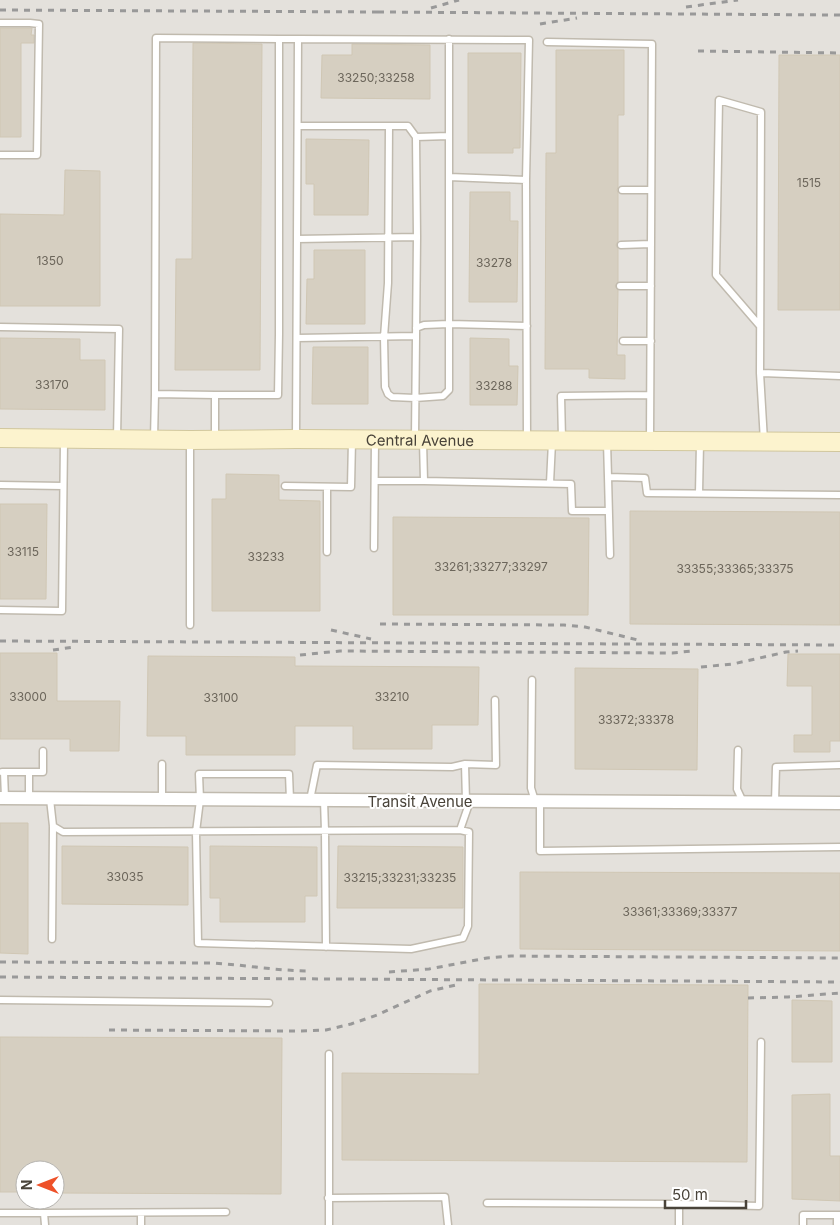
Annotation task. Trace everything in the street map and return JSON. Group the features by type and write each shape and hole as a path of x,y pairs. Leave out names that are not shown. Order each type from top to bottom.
{"street":[{"name":"Central Avenue","path":"0,438 840,442"},
{"name":"Transit Avenue","path":"2,798 840,803"}],"lane":[{"path":"0,23 39,24 37,156 0,155"},
{"path":"154,440 156,38 529,40 526,180 527,440"},
{"path":"155,394 278,395 279,39"},
{"path":"296,439 298,39"},
{"path":"389,126 388,283 384,337 385,388 388,394 392,396 415,398 443,396 449,390 449,39"},
{"path":"547,42 652,44 650,441"},
{"path":"760,326 716,276 719,100 760,112 760,326 760,374 764,442"},
{"path":"298,126 408,126 416,137 415,398 424,481"},
{"path":"416,137 449,136"},
{"path":"449,177 526,180"},
{"path":"622,190 651,190"},
{"path":"297,239 417,237"},
{"path":"621,245 651,244"},
{"path":"620,286 651,286"},
{"path":"416,328 424,325 449,324 527,326"},
{"path":"0,327 119,329 117,439"},
{"path":"297,338 416,336"},
{"path":"623,341 651,341"},
{"path":"760,374 840,376"},
{"path":"215,395 215,440"},
{"path":"550,483 557,440 560,396 650,395"},
{"path":"0,610 62,611 64,439"},
{"path":"285,486 351,487 352,439"},
{"path":"374,548 375,439"},
{"path":"190,440 190,625"},
{"path":"607,441 610,555"},
{"path":"699,493 700,441"},
{"path":"608,477 646,478 647,493 840,495"},
{"path":"375,481 571,484 572,510 608,511"},
{"path":"0,485 63,486"},
{"path":"327,487 327,552"},
{"path":"532,680 531,788 538,801 540,851 840,847"},
{"path":"310,800 317,765 496,765 495,700"},
{"path":"2,798 2,772 43,772 43,750"},
{"path":"738,750 737,789 743,802"},
{"path":"162,764 162,800"},
{"path":"460,830 468,801 466,764"},
{"path":"775,802 776,767 840,765"},
{"path":"29,772 29,798"},
{"path":"53,826 63,832 196,832 460,830 469,832 468,926 464,938 411,949 198,943 196,832 200,800 199,774 289,774 290,800"},
{"path":"50,799 53,826 52,939"},
{"path":"324,800 326,947"},
{"path":"0,1000 269,1003"},
{"path":"487,1203 759,1206 761,1042"},
{"path":"329,1054 329,1225"},
{"path":"328,1198 445,1197 448,1225"},
{"path":"679,1204 679,1225"},
{"path":"0,1212 226,1212"},
{"path":"141,1212 141,1225"},
{"path":"44,1213 45,1225"},
{"path":"803,1225 802,1215 838,1215 837,1225"}],"shaded area":[{"path":"0,0 840,0 840,1225 0,1225"}],"building":[{"path":"0,28 32,28 31,35 34,35 34,43 21,43 21,137 0,137"},
{"path":"193,43 262,44 260,370 175,370 176,259 192,259"},
{"path":"352,44 430,45 430,99 321,98 322,55 352,55"},
{"path":"556,50 624,50 624,115 618,115 618,241 616,245 618,249 618,282 615,286 618,290 617,355 625,355 625,379 589,378 589,369 545,369 546,153 556,153"},
{"path":"468,53 521,53 520,148 513,148 513,153 468,153"},
{"path":"779,55 840,55 840,310 778,310"},
{"path":"306,139 369,140 368,215 314,215 314,184 306,184"},
{"path":"65,170 100,171 100,306 0,306 0,214 64,215"},
{"path":"470,192 510,192 510,221 518,221 517,302 469,302"},
{"path":"314,250 365,250 365,324 306,324 307,279 314,279"},
{"path":"0,338 80,339 80,360 105,360 105,410 0,409"},
{"path":"470,338 509,339 509,366 518,366 517,405 470,405"},
{"path":"313,347 368,347 368,404 312,404"},
{"path":"226,474 279,475 279,500 320,501 320,611 212,611 212,499 226,499"},
{"path":"0,504 47,504 46,599 0,599"},
{"path":"630,511 840,512 840,625 630,624"},
{"path":"393,517 589,518 588,615 393,615"},
{"path":"0,653 57,653 57,701 120,701 119,751 70,751 70,739 0,739"},
{"path":"788,654 840,654 840,741 830,741 830,752 794,752 794,735 812,735 812,686 787,686"},
{"path":"148,656 295,657 295,666 479,667 478,725 432,725 432,749 353,749 353,726 295,726 295,755 186,755 186,736 147,736"},
{"path":"575,668 698,669 697,770 575,769"},
{"path":"0,823 28,823 28,954 0,953"},
{"path":"62,846 188,847 188,905 62,904"},
{"path":"210,846 317,847 317,896 305,896 305,922 220,922 220,898 210,898"},
{"path":"338,846 463,847 463,908 337,908"},
{"path":"520,872 840,873 840,951 520,949"},
{"path":"479,984 748,985 747,1162 342,1160 342,1073 479,1074"},
{"path":"792,1000 832,1001 832,1062 792,1062"},
{"path":"0,1037 282,1038 281,1194 65,1193 65,1160 15,1160 15,1192 0,1192"},
{"path":"830,1094 830,1156 840,1156 840,1201 792,1199 792,1095"}],"railway":[{"path":"431,8 459,0"},
{"path":"686,7 738,0"},
{"path":"0,10 383,12"},
{"path":"378,12 840,15"},
{"path":"540,24 577,18"},
{"path":"698,51 840,53"},
{"path":"380,624 564,625 585,627 638,640"},
{"path":"331,630 371,639"},
{"path":"0,641 840,645"},
{"path":"53,650 74,647"},
{"path":"300,655 340,651 672,653 692,651"},
{"path":"701,667 733,664 798,651"},
{"path":"389,972 429,969 487,958 511,956 840,958"},
{"path":"0,962 213,963 311,971"},
{"path":"0,977 840,982"},
{"path":"109,1030 326,1030 377,1015 430,991 460,984"},
{"path":"748,998 840,993"}]}
